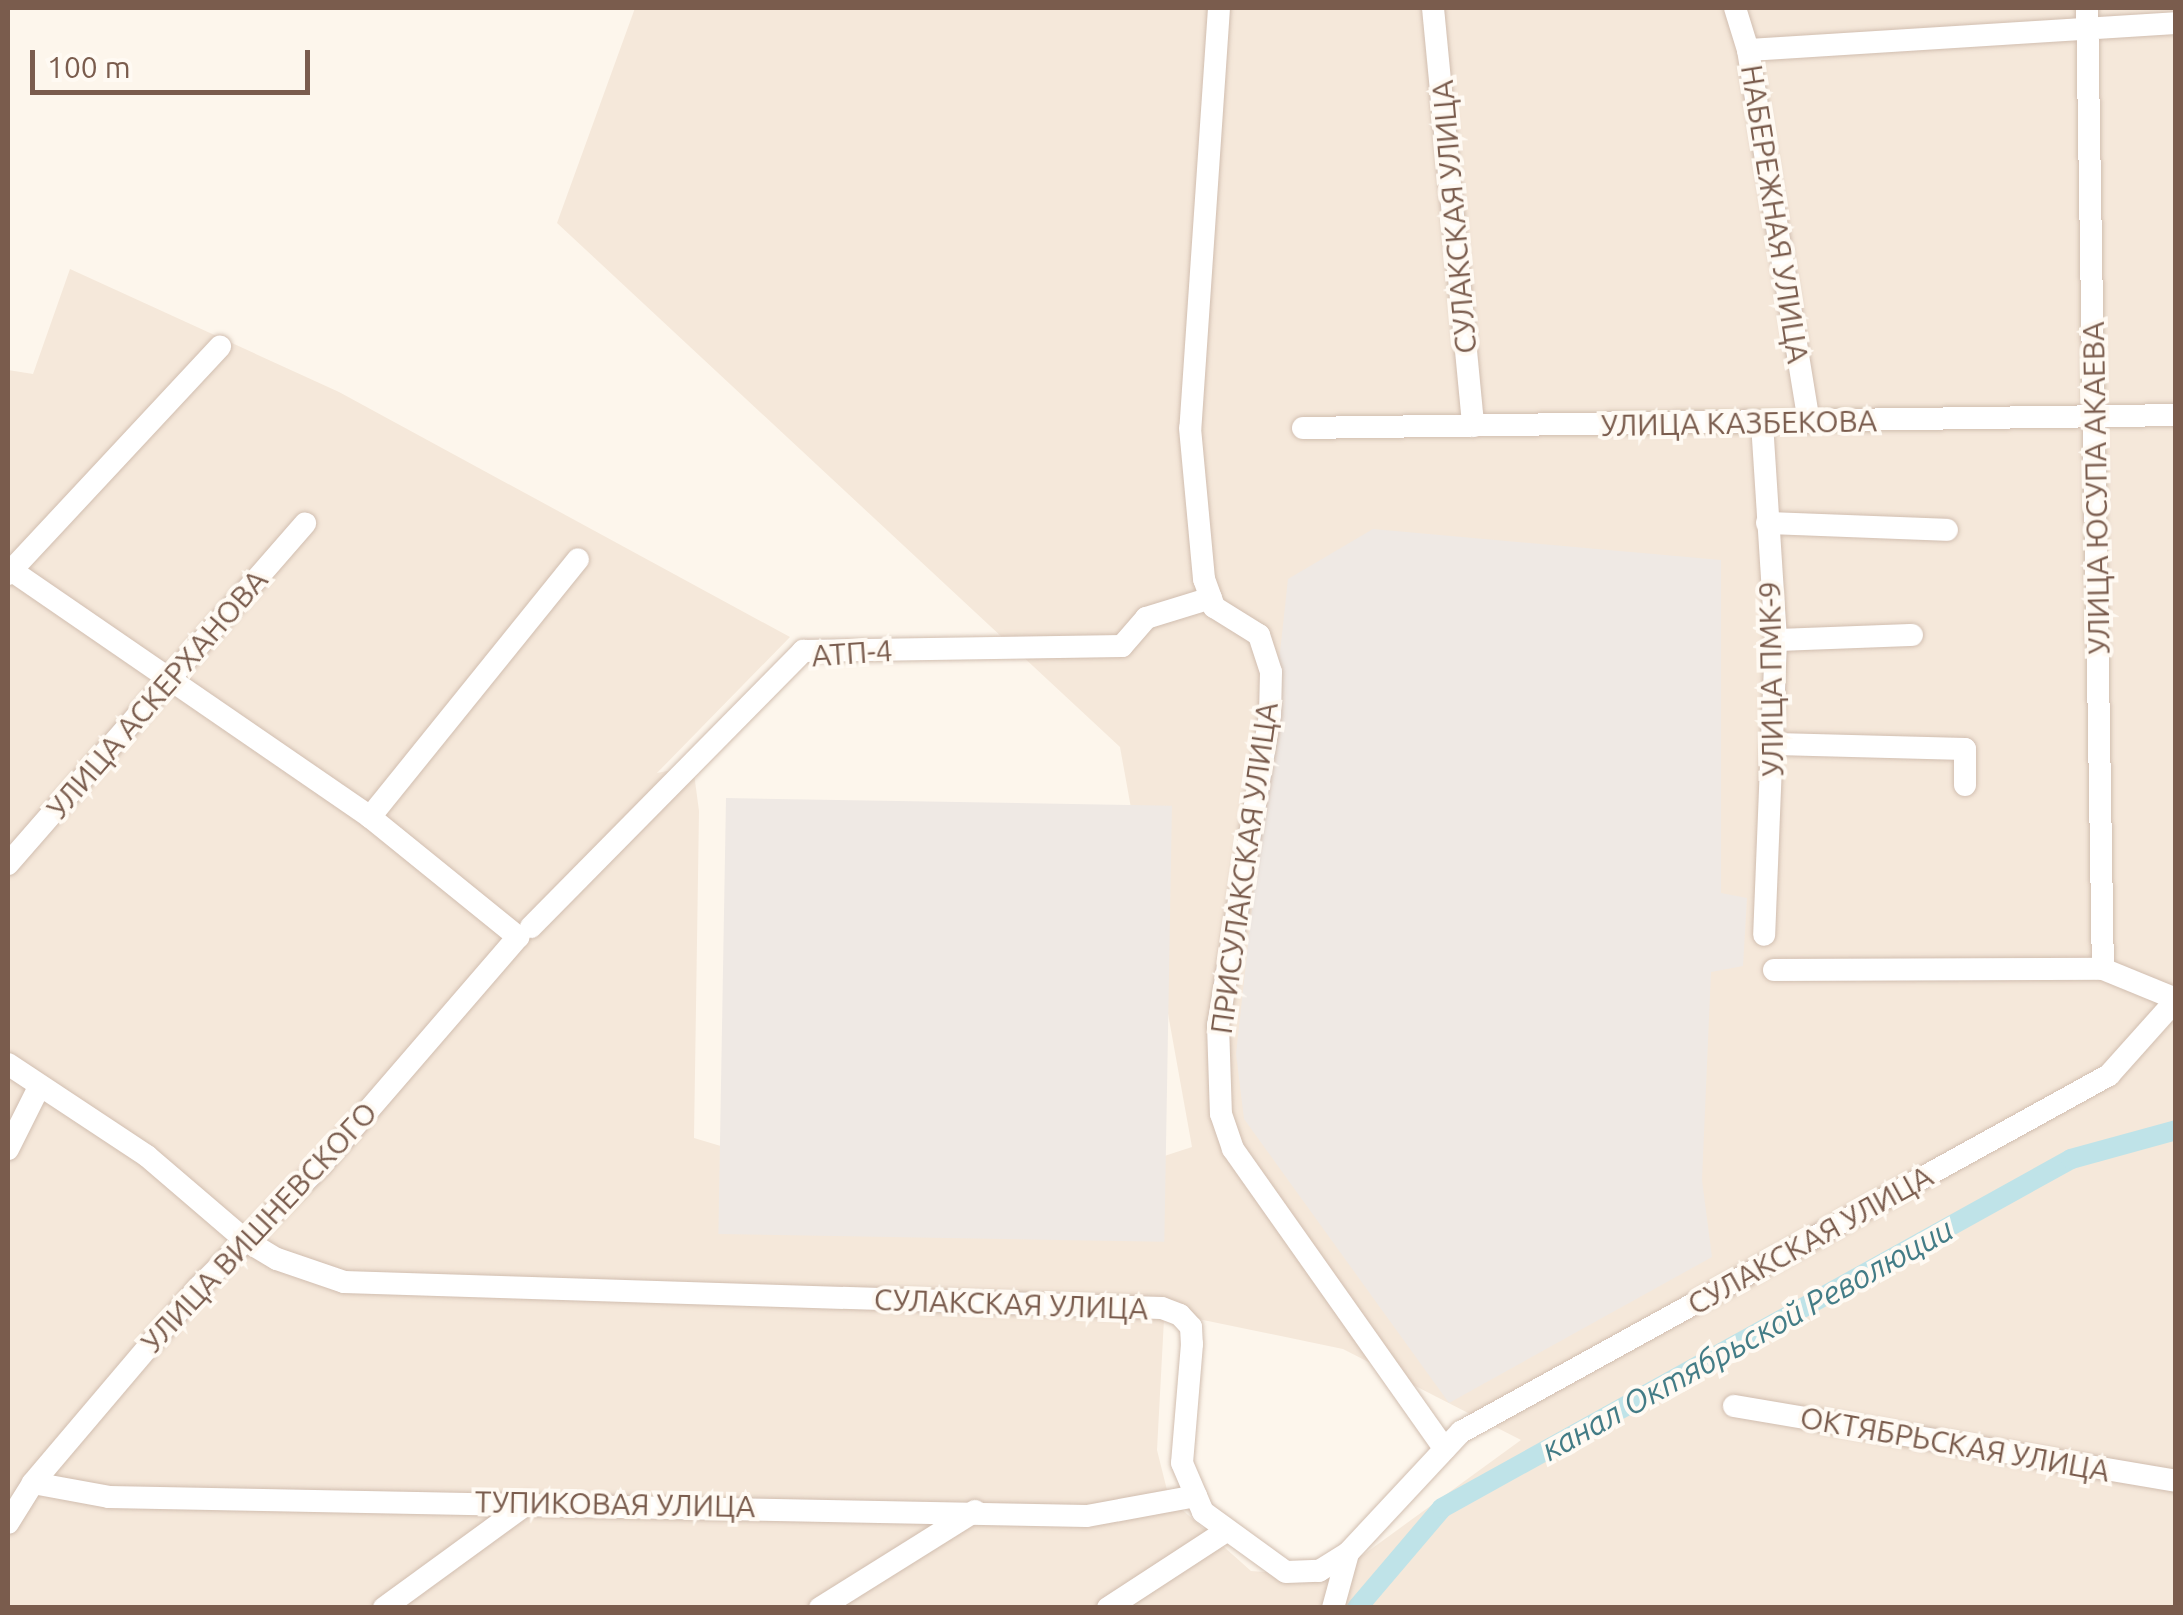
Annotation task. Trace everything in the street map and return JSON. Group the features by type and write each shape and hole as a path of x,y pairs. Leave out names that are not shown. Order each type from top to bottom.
{"street":[{"path":"1211,598 1190,428 1219,8"},
{"name":"СУЛАКСКАЯ УЛИЦА","path":"1433,8 1473,426"},
{"name":"НАБЕРЕЖНАЯ УЛИЦА","path":"1736,8 1748,50 1809,422"},
{"path":"1748,50 2087,16 2176,23"},
{"name":"УЛИЦА ЮСУПА АКАЕВА","path":"2087,16 2103,969"},
{"path":"220,347 8,571 370,817 524,932"},
{"name":"УЛИЦА КАЗБЕКОВА","path":"1302,428 2176,415"},
{"name":"УЛИЦА ПМК-9","path":"1762,423 1776,640 1776,744 1764,936"},
{"path":"1766,523 1947,530"},
{"name":"УЛИЦА АСКЕРХАНОВА","path":"8,864 305,524"},
{"path":"370,817 578,559"},
{"name":"АТП-4","path":"524,932 803,651 1122,646 1146,618 1211,598"},
{"name":"ПРИСУЛАКСКАЯ УЛИЦА","path":"1211,598 1214,607 1259,635 1270,672 1270,715 1218,1025 1221,1114 1233,1150 1445,1449"},
{"path":"1776,640 1912,636"},
{"path":"1776,744 1965,749 1965,785"},
{"name":"УЛИЦА ВИШНЕВСКОГО","path":"8,1523 33,1483 246,1240 320,1166 524,932"},
{"path":"1774,970 2103,969 2176,999"},
{"name":"СУЛАКСКАЯ УЛИЦА","path":"8,1064 38,1090 147,1156 246,1240 277,1259 344,1282 1162,1308 1191,1327 1182,1463 1203,1512 1286,1572 1319,1571 1348,1553 1461,1432 2108,1076 2176,999"},
{"path":"8,1149 38,1090"},
{"name":"ОКТЯБРЬСКАЯ УЛИЦА","path":"1734,1406 2176,1481"},
{"name":"ТУПИКОВАЯ УЛИЦА","path":"33,1483 108,1497 1088,1516 1196,1496"},
{"path":"384,1608 528,1503"},
{"path":"820,1608 975,1511"},
{"path":"1108,1608 1226,1530"},
{"path":"1333,1608 1348,1553"}],"shaded area":[{"path":"635,8 2175,8 2175,1607 8,1607 8,370 33,374 70,269 339,392 790,637 657,773 693,766 699,811 694,1138 968,1220 1192,1147 1120,747 557,223","holes":["1150,1309 1343,1349 1521,1440 1363,1555 1337,1554 1309,1575 1251,1571 1169,1498 1157,1450 1164,1319"]},
{"path":"1373,529 1721,560 1721,893 1747,898 1743,966 1711,972 1702,1180 1712,1257 1449,1403 1244,1119 1236,1054 1288,579"},
{"path":"726,798 1172,806 1164,1242 718,1234"}],"waterway":[{"name":"канал Октябрьской Революции","path":"1357,1608 1442,1508 2071,1159 2176,1130"}]}
